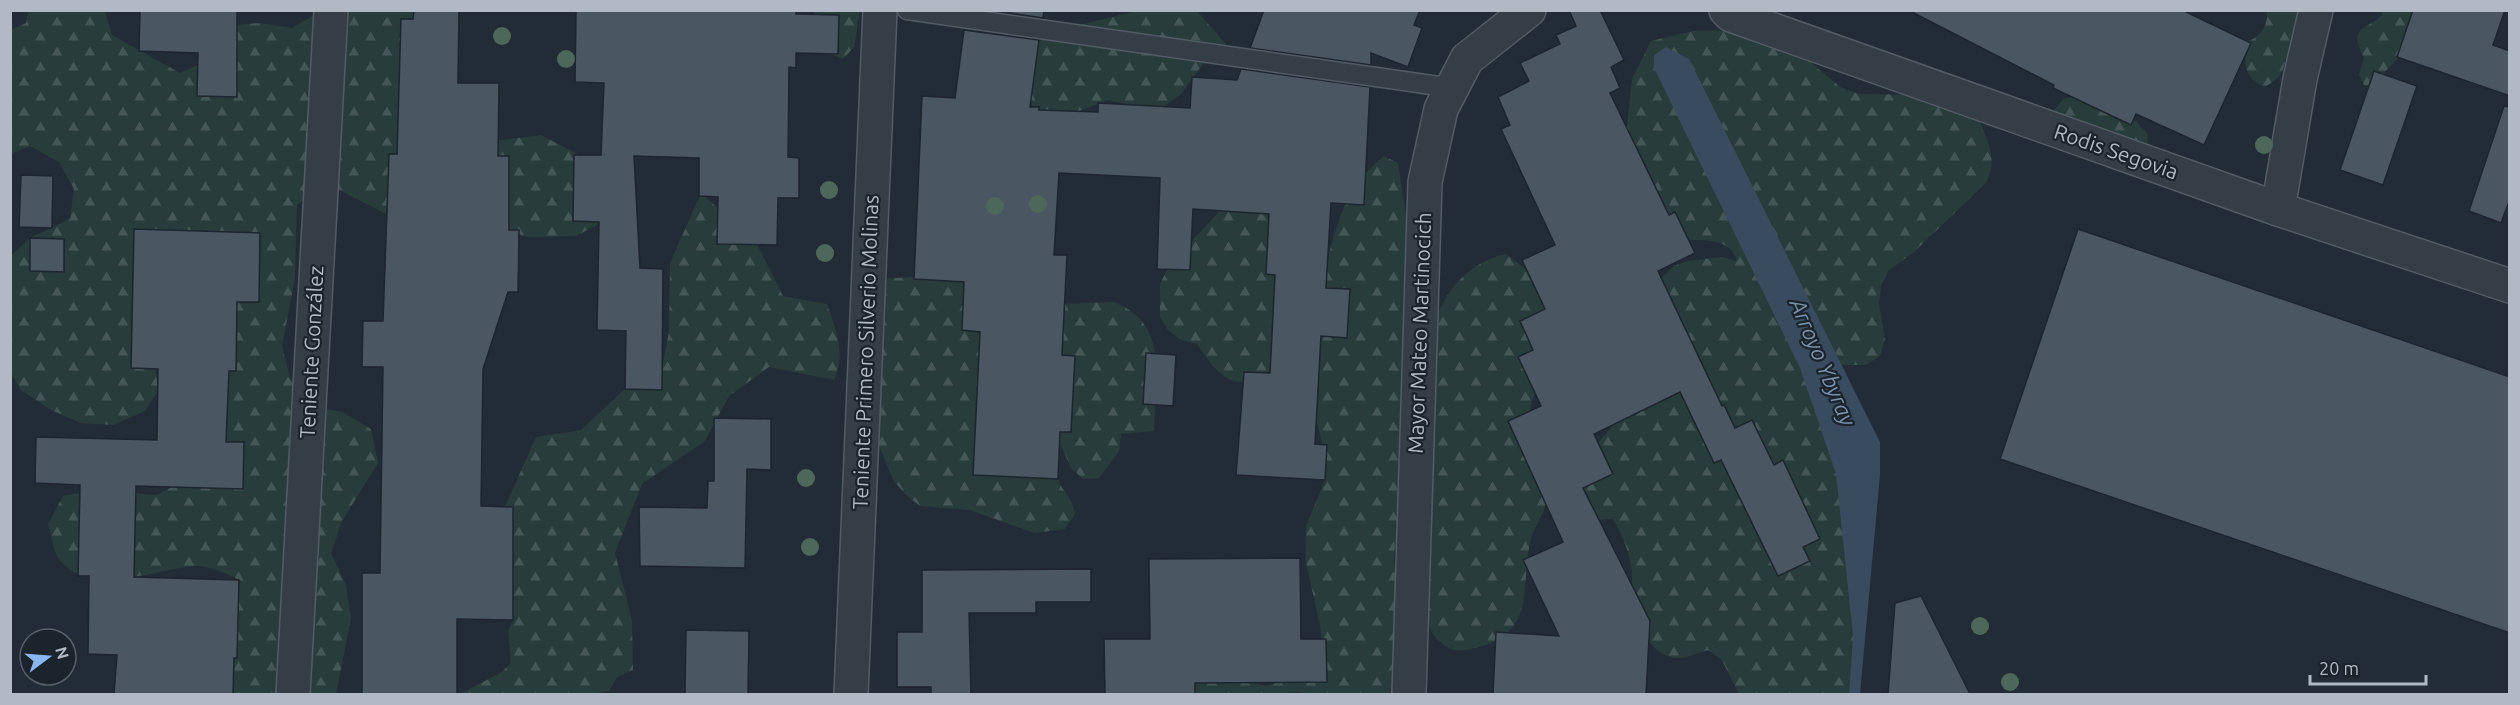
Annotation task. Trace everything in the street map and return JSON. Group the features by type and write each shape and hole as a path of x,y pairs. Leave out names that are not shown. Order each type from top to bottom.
{"street":[{"name":"Teniente González","path":"293,694 331,10"},
{"name":"Teniente Primero Silverio Molinas","path":"852,694 880,10"},
{"name":"Mayor Mateo Martinocich","path":"1409,694 1425,182 1441,109 1467,59 1529,10"},
{"path":"2278,209 2300,78 2316,10"},
{"name":"Rodis Segovia","path":"1730,12 2278,209 2510,286"}],"lane":[{"path":"907,10 1453,88"}],"green space":[{"path":"28,11 105,11 112,35 180,73 207,61 237,25 260,23 292,28 321,11 416,11 411,164 388,215 324,182 297,205 295,278 282,346 290,378 311,406 342,412 371,429 378,463 342,521 331,553 346,585 351,618 336,694 208,694 198,665 234,612 239,580 235,578 212,568 200,566 123,578 87,577 72,571 57,556 48,524 63,496 93,490 156,495 188,479 149,271 132,299 154,357 158,391 145,411 113,425 81,423 51,410 21,390 11,373 11,256 30,238 70,219 74,189 59,162 30,146 11,154 11,30 26,23"},
{"path":"814,11 860,11 854,47 843,59 827,53 814,25"},
{"path":"1137,11 1197,11 1233,52 1203,64 1181,94 1166,105 1151,110 1108,100 1077,112 1036,116 1023,80 1027,50 1055,31"},
{"path":"2266,11 2328,11 2291,58 2285,60 2279,76 2265,87 2249,75 2245,56 2246,42 2255,38 2265,26"},
{"path":"2382,11 2421,11 2409,46 2372,86 2364,85 2359,75 2364,58 2359,47 2358,34 2360,30 2382,15"},
{"path":"1759,30 1802,55 1840,87 1858,94 1933,95 1978,117 1992,158 1986,183 1914,252 1888,271 1881,286 1879,304 1885,339 1880,356 1866,365 1833,365 1851,514 1855,694 1739,694 1722,660 1708,650 1688,657 1675,658 1657,650 1642,633 1621,595 1632,583 1631,567 1625,542 1613,519 1596,520 1561,486 1584,466 1601,439 1636,401 1651,288 1674,266 1688,261 1722,257 1737,261 1725,245 1712,241 1689,239 1673,231 1627,128 1632,79 1651,41 1693,31"},
{"path":"2078,95 2120,119 2136,121 2147,133 2148,149 2053,112 2063,99"},
{"path":"541,135 583,157 602,222 576,236 528,237 497,228 495,141"},
{"path":"1384,156 1398,163 1411,248 1437,317 1448,295 1463,276 1483,262 1506,254 1536,277 1548,292 1546,356 1529,415 1530,431 1544,474 1547,498 1531,539 1523,604 1519,617 1511,630 1498,640 1479,647 1458,650 1443,644 1432,633 1403,527 1398,537 1394,558 1400,632 1391,694 1297,692 1164,694 1217,674 1266,686 1280,682 1324,660 1320,625 1305,558 1306,526 1325,480 1324,449 1308,390 1327,277 1325,268 1339,220 1344,206 1359,181"},
{"path":"1271,184 1296,367 1263,378 1239,382 1219,372 1197,344 1181,340 1168,330 1160,317 1160,284 1174,256 1188,245 1244,185"},
{"path":"701,193 757,244 783,296 827,304 839,351 838,370 834,380 769,367 729,396 705,441 642,484 615,553 632,621 633,670 617,677 609,691 590,694 460,694 502,672 511,663 508,631 513,620 513,552 504,509 536,437 581,430 625,389 654,374 663,363 669,332 670,263"},
{"path":"933,275 966,282 985,289 993,461 1058,479 1075,514 1065,529 1034,533 970,510 920,506 893,480 869,420 884,279"},
{"path":"1113,302 1131,312 1144,324 1152,339 1157,374 1154,431 1121,434 1119,451 1099,478 1083,479 1071,468 1057,437 1054,336 1063,304"}],"water":[{"name":"Arroyo Ybyray","path":"1666,47 1689,59 1880,442 1880,475 1860,694 1849,694 1853,636 1836,474 1800,368 1654,68 1654,55"}],"building":[{"path":"140,10 237,10 237,97 197,96 198,53 139,51"},
{"path":"414,10 459,10 458,83 499,83 498,156 509,156 509,230 519,230 518,292 508,292 483,369 481,506 513,507 513,620 457,619 457,694 362,694 362,573 380,573 383,367 362,367 363,321 383,321 389,154 397,154 401,19 413,19"},
{"path":"576,10 796,10 796,14 839,15 838,54 796,53 796,68 789,67 788,157 799,158 799,198 778,198 777,245 717,244 718,197 699,196 699,158 634,156 640,268 663,269 662,390 625,389 626,331 597,330 599,222 573,221 574,155 601,155 604,83 575,82"},
{"path":"990,10 1044,10 1043,18"},
{"path":"1264,10 1420,10 1414,25 1422,28 1408,67 1371,53 1371,65 1250,48"},
{"path":"1569,10 1600,10 1624,60 1611,67 1620,88 1610,93 1669,215 1675,212 1695,253 1658,271 1722,406 1724,405 1735,428 1752,420 1774,465 1783,460 1820,539 1803,547 1810,561 1778,576 1721,460 1714,463 1680,392 1594,434 1613,474 1583,488 1650,621 1646,694 1493,694 1496,632 1559,636 1523,560 1563,542 1508,421 1541,406 1518,357 1533,350 1520,321 1545,309 1522,260 1555,245 1501,129 1510,125 1498,97 1529,81 1520,63 1560,44 1556,35 1576,26"},
{"path":"1908,10 2182,10 2251,43 2204,145 2136,114 2131,125 2053,88 2054,85"},
{"path":"2413,10 2505,10 2493,45 2510,51 2510,96 2397,57"},
{"path":"964,30 1039,40 1030,107 1039,107 1039,110 1098,112 1098,103 1190,108 1192,77 1237,80 1241,69 1370,87 1364,205 1331,203 1326,288 1350,289 1347,338 1321,336 1315,444 1327,445 1325,480 1236,475 1244,372 1270,373 1275,275 1266,274 1269,214 1193,209 1190,270 1157,269 1160,178 1059,173 1054,255 1067,255 1062,355 1075,356 1071,432 1060,432 1058,479 973,475 980,332 962,330 964,282 914,279 922,96 955,98"},
{"path":"2374,71 2417,86 2383,185 2340,170"},
{"path":"2504,106 2510,107 2510,199 2501,223 2469,211"},
{"path":"21,175 53,176 52,228 19,227"},
{"path":"134,229 260,233 259,302 237,302 236,371 229,371 226,442 244,442 243,489 136,486 134,577 239,580 237,658 234,658 233,694 114,694 117,655 88,654 89,576 78,576 80,485 35,483 36,437 157,440 158,369 131,368"},
{"path":"2078,229 2510,377 2510,633 2000,459"},
{"path":"30,238 64,239 64,272 30,271"},
{"path":"1146,353 1176,355 1173,406 1143,404"},
{"path":"714,418 771,419 771,470 747,469 745,568 640,566 639,507 707,508 708,481 714,481"},
{"path":"1300,558 1301,639 1326,639 1327,682 1195,683 1195,694 1105,694 1104,639 1150,639 1149,559"},
{"path":"1091,569 1091,602 1036,602 1036,613 969,613 971,694 931,694 931,687 897,687 897,632 922,632 922,570"},
{"path":"1921,596 1970,694 1888,694 1895,603"},
{"path":"686,630 749,631 748,694 685,694"}]}
